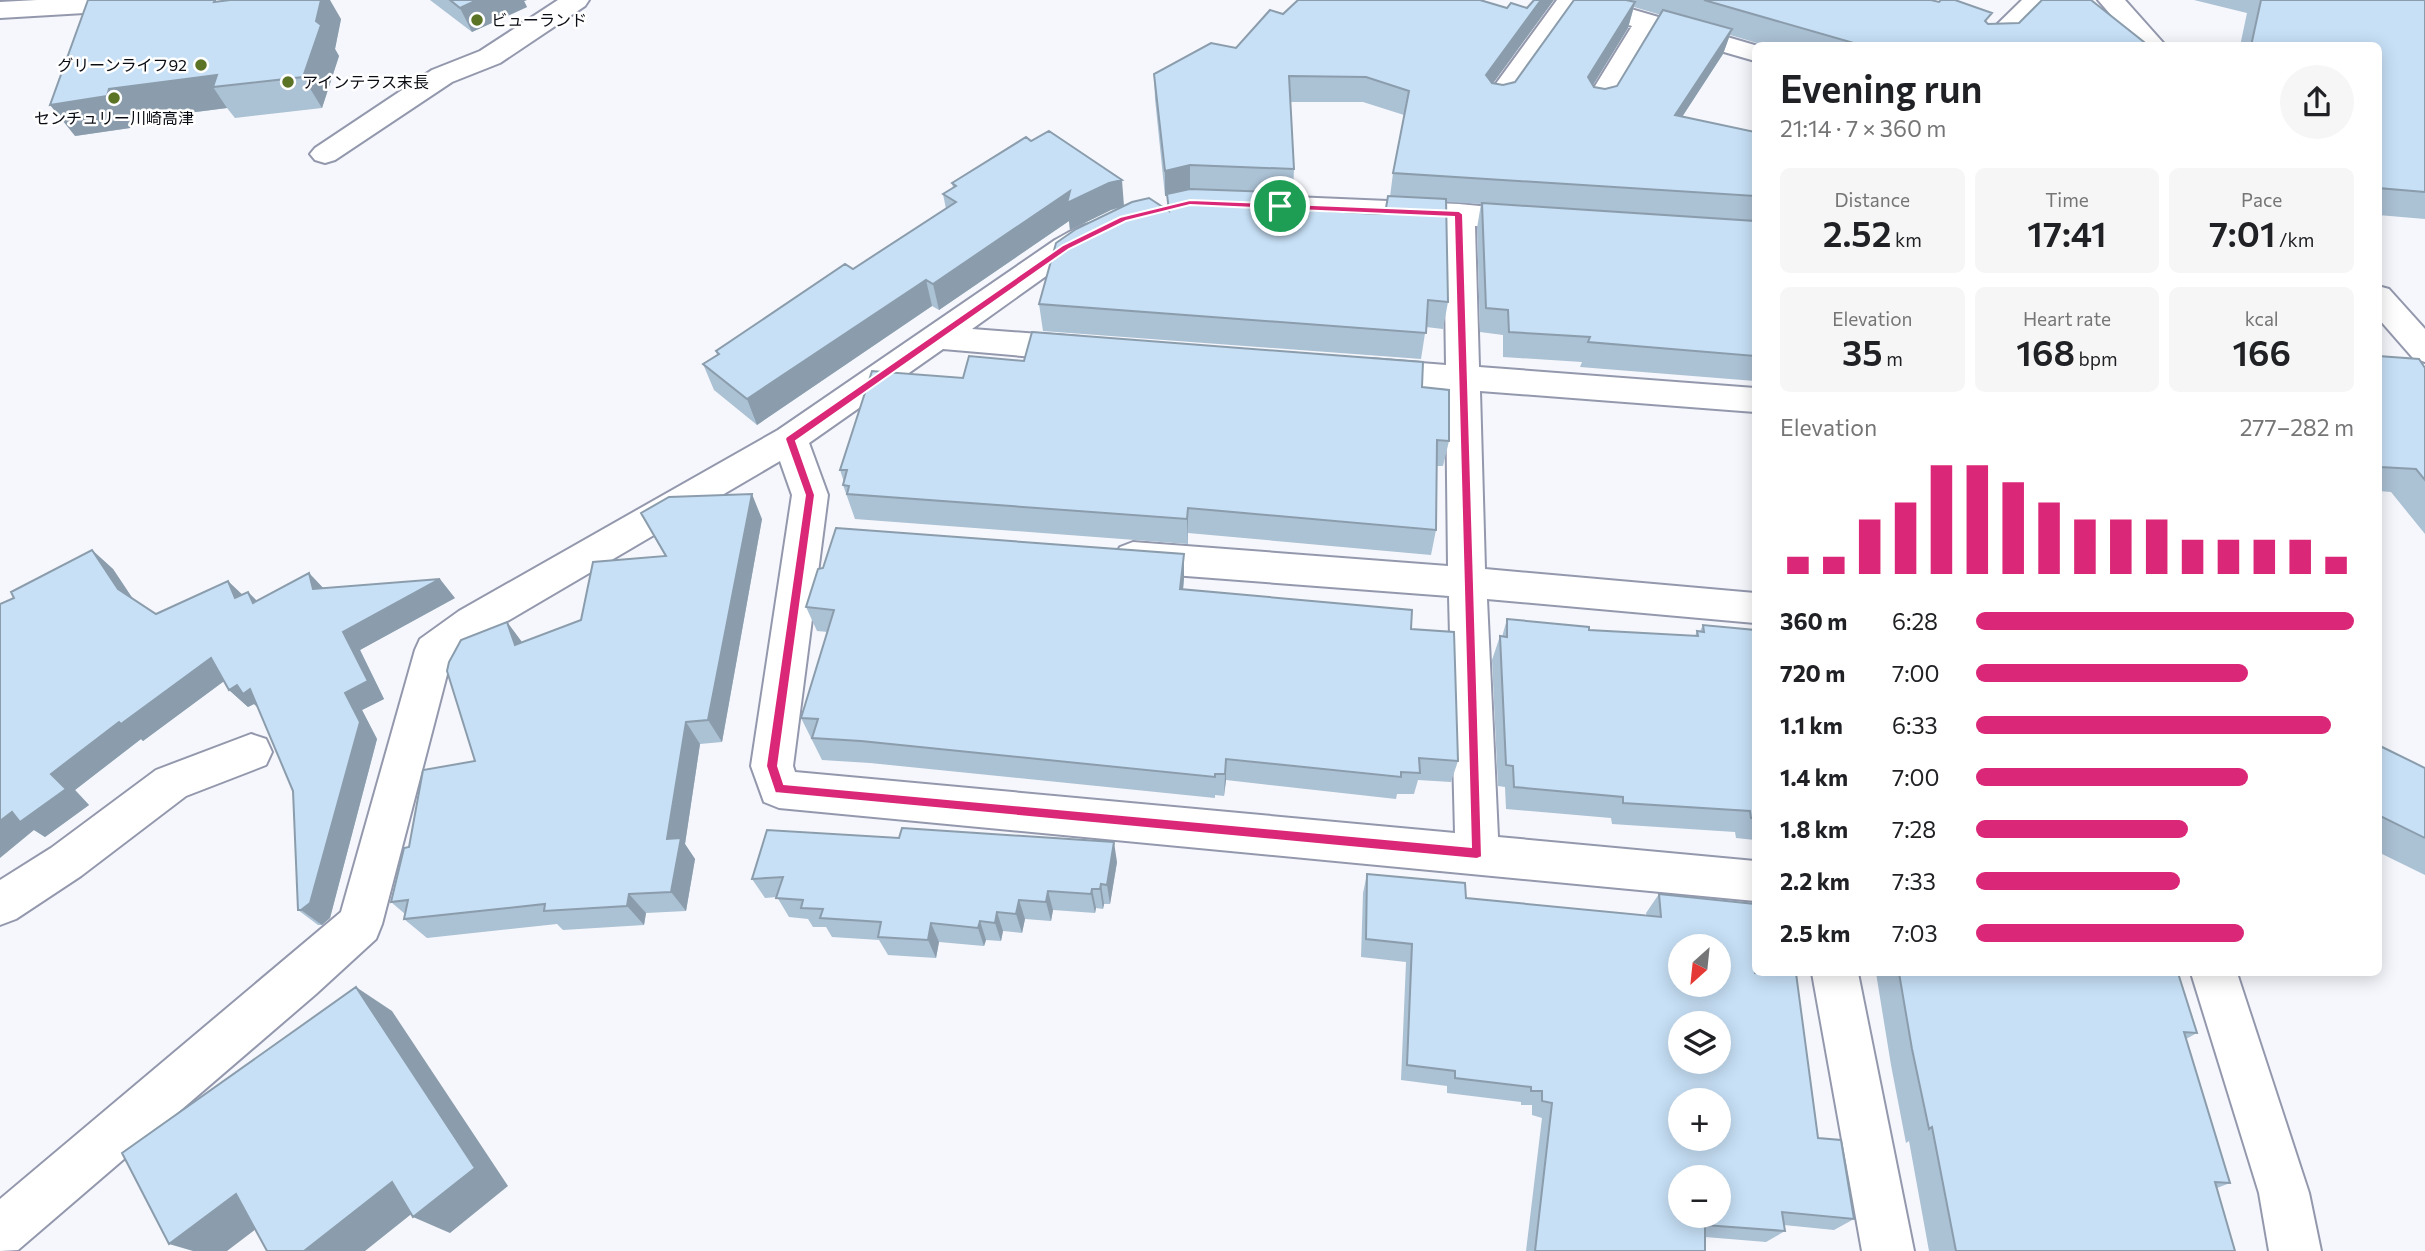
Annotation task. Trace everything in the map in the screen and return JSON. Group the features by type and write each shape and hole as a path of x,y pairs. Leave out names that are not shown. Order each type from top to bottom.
{"street":[{"path":"0,10 169,0"},
{"path":"325,154 442,76 490,57 576,0"},
{"path":"1498,100 1571,0 1752,51"},
{"path":"1992,42 2037,0"},
{"path":"2111,0 2149,42"},
{"path":"1598,104 1648,22"},
{"path":"1217,204 1567,221"},
{"path":"1459,214 1467,582 1477,853"},
{"path":"0,1232 360,924 434,650 473,622 790,439 1066,247 1124,219"},
{"path":"2382,302 2425,350"},
{"path":"936,337 1116,352"},
{"path":"1338,369 1752,400"},
{"path":"790,439 810,495 772,766 779,789 1752,881"},
{"path":"803,532 844,535"},
{"path":"1104,555 1467,582 1752,608"},
{"path":"0,904 66,862 171,783 251,752"},
{"path":"1837,976 1888,1251"},
{"path":"2215,976 2284,1193 2295,1251"}],"building":[{"path":"88,0 321,0 316,21 321,25 303,77 213,87 217,75 109,89 107,96 50,105"},
{"path":"450,0 477,0 460,8"},
{"path":"1298,0 1480,0 1507,8 1511,3 1527,8 1534,0 1541,0 1486,75 1492,83 1503,85 1515,82 1574,0 1635,2 1588,77 1594,87 1605,89 1617,86 1663,10 1732,29 1675,115 1752,131 1752,196 1393,173 1409,91 1366,77 1289,76 1294,169 1190,165 1165,171 1154,74 1211,43 1236,48 1270,10 1283,14"},
{"path":"1704,0 1955,0 1992,13 1985,21 1988,24 2019,23 2042,0 2091,0 2144,42 1850,42"},
{"path":"2261,0 2425,0 2425,192 2382,188 2382,42 2252,42"},
{"path":"1049,131 1122,180 1109,183 1067,203 1070,191 933,284 926,280 747,399 703,364 719,354 716,351 845,264 853,269 956,202 943,194 956,186 952,183 1026,137 1031,141"},
{"path":"1190,189 1295,193 1296,209 1376,214 1385,214 1388,196 1446,199 1448,302 1428,300 1426,333 1039,304 1056,243 1076,229 1132,202 1149,198 1169,211 1167,194"},
{"path":"1482,203 1752,221 1752,356 1588,342 1590,337 1509,332 1508,310 1486,308"},
{"path":"1032,332 1423,362 1422,387 1449,390 1449,441 1437,440 1436,530 1188,508 1187,519 847,494 849,486 843,485 847,470 840,470 872,371 963,378 969,356 1024,361"},
{"path":"2382,356 2419,359 2425,368 2425,480 2416,469 2382,467"},
{"path":"752,494 708,720 686,722 667,839 681,838 671,892 629,894 627,906 544,911 545,904 404,919 408,900 391,902 404,848 409,847 423,770 475,761 447,671 461,640 507,622 515,645 581,620 593,562 666,556 641,513 669,497"},
{"path":"836,528 1184,554 1180,589 1412,610 1411,629 1454,632 1458,761 1419,758 1420,773 1401,772 1401,777 1226,759 1225,774 1215,774 1215,777 812,738 818,719 801,718 834,610 806,607 818,569 823,568"},
{"path":"92,550 118,589 156,614 228,581 235,598 248,592 253,603 309,573 313,589 440,579 343,632 368,681 345,693 360,722 310,903 301,910 298,910 293,791 250,689 243,694 237,685 229,690 211,658 121,724 119,722 51,774 66,789 20,822 12,812 0,821 0,604 14,598 11,592"},
{"path":"1507,619 1589,627 1589,630 1698,636 1697,631 1704,632 1703,625 1752,630 1752,818 1750,811 1623,803 1623,797 1514,787 1513,766 1506,765 1500,636 1507,637"},
{"path":"2382,747 2425,768 2425,838 2382,817"},
{"path":"902,828 1114,842 1107,885 1101,884 1100,889 1092,889 1091,894 1048,891 1046,902 1019,900 1016,914 997,912 995,923 980,921 978,928 931,923 928,940 878,937 881,922 820,918 823,909 801,908 803,900 776,898 783,877 752,879 767,830 899,838"},
{"path":"1367,874 1465,883 1466,898 1661,917 1659,894 1752,904 1752,976 1796,976 1818,1138 1841,1140 1854,1219 1782,1212 1785,1231 1731,1227 1731,1165 1668,1165 1668,1228 1705,1228 1705,1251 1535,1251 1552,1103 1542,1101 1542,1091 1531,1091 1531,1087 1455,1078 1455,1071 1407,1065 1412,944 1366,939"},
{"path":"1900,976 2179,976 2197,1033 2184,1032 2230,1183 2215,1182 2235,1251 1956,1251 1932,1127 1929,1129"},
{"path":"356,987 475,1168 413,1217 392,1182 304,1251 267,1251 236,1194 169,1244 122,1153"}],"place":[{"name":"ビューランド","path":"477,20"},
{"name":"グリーンライフ92","path":"201,65"},
{"name":"アインテラス末長","path":"288,82"},
{"name":"センチュリー川崎高津","path":"114,98"}],"route":[{"path":"1190,203 1280,206 1459,214 1467,582 1477,853 779,789 772,766 810,495 790,439 1066,247 1124,219 1190,203"}]}
